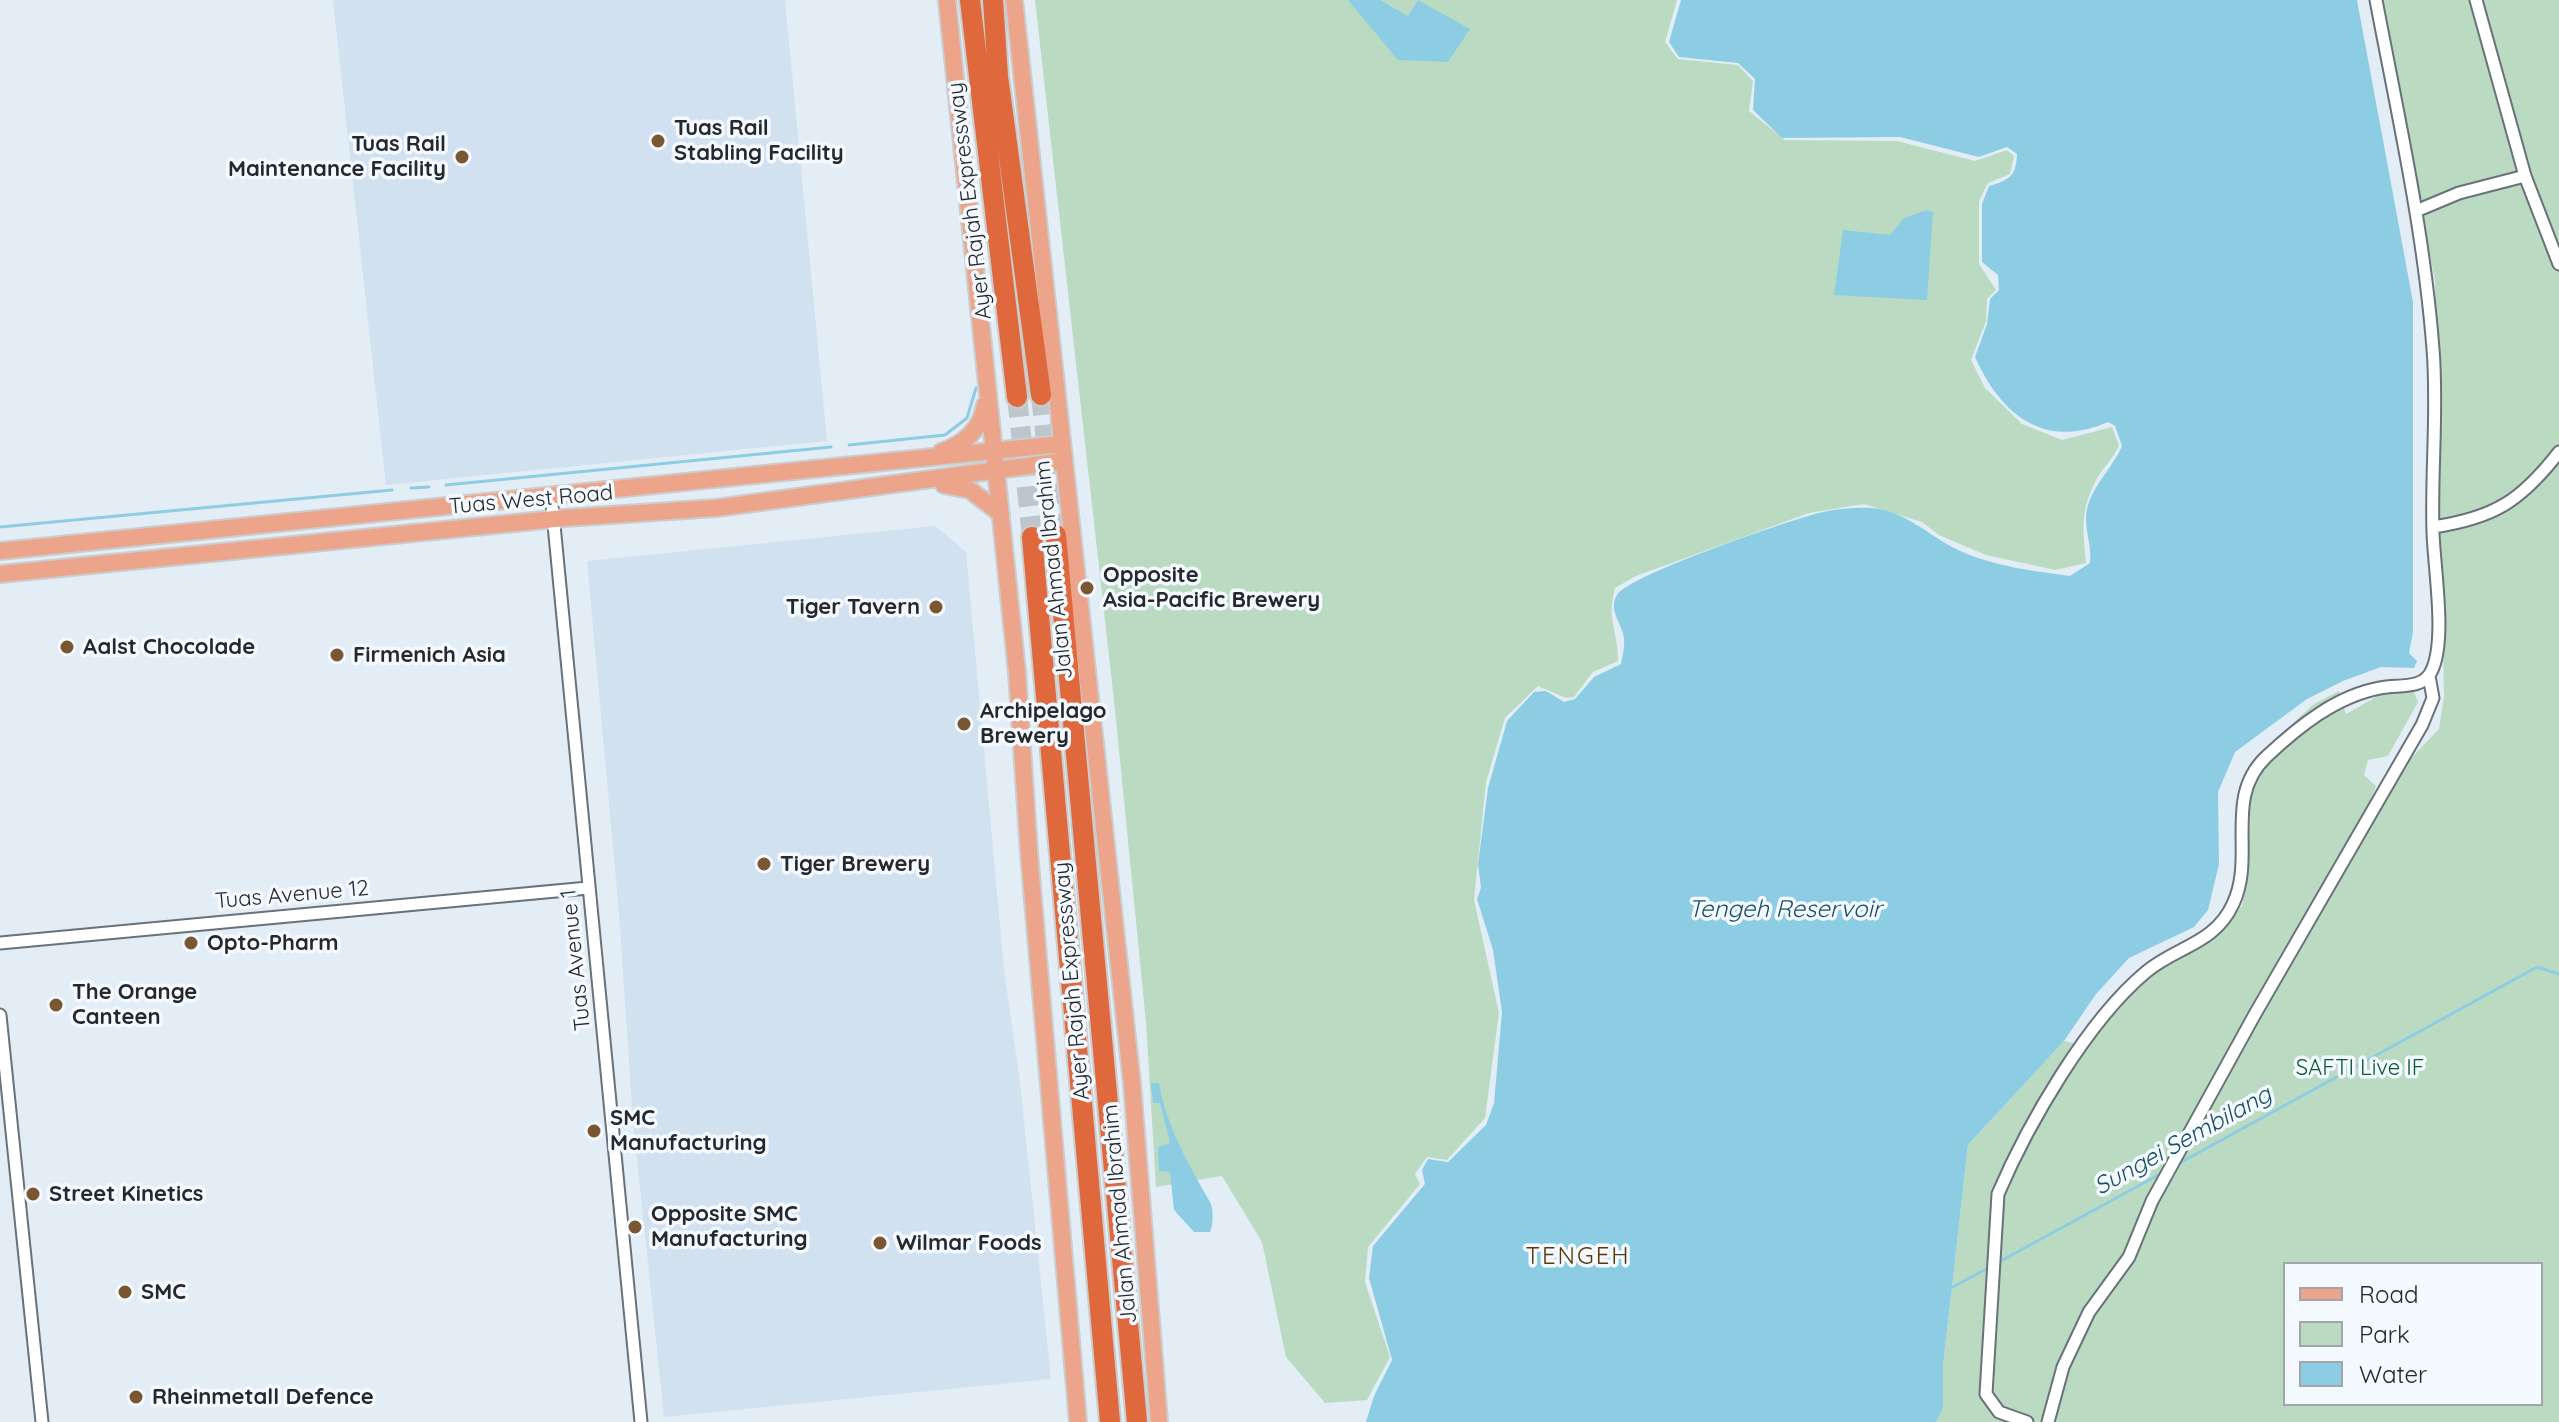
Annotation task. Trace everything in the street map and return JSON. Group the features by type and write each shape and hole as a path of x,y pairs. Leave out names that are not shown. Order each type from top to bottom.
{"highway":[{"name":"Ayer Rajah Expressway","path":"970,0 1017,397"},
{"name":"Ayer Rajah Expressway","path":"993,0 998,76 1041,395"},
{"name":"Ayer Rajah Expressway","path":"1056,535 1137,1422"},
{"name":"Ayer Rajah Expressway","path":"1032,537 1110,1422"}],"main road":[{"path":"947,0 1001,514 1078,1422"},
{"name":"Jalan Ahmad Ibrahim","path":"1014,0 1132,1084 1159,1422"},
{"path":"918,460 966,440 983,417 987,392"},
{"name":"Tuas West Road","path":"0,574 554,519 716,508 922,483 994,462 1063,453"},
{"name":"Tuas West Road","path":"0,551 918,460 994,462"},
{"path":"922,483 970,490 1001,514"}],"street":[{"path":"2027,1422 1999,1412 1986,1394 1998,1194 2009,1167 2095,1025 2147,970 2203,941 2233,905 2240,875 2241,808 2249,777 2265,758 2322,710 2378,688 2419,683 2429,676 2438,656 2433,527 2434,352 2416,211 2376,0"},
{"path":"2476,0 2525,176 2559,264"},
{"path":"2416,211 2459,193 2525,176"},
{"path":"2433,527 2469,521 2505,506 2525,491 2559,452"},
{"name":"Tuas Avenue 1","path":"551,494 641,1422"},
{"path":"2048,1422 2063,1367 2089,1312 2129,1257 2152,1201 2255,1014 2422,725 2433,698 2429,676"},
{"name":"Tuas Avenue 12","path":"0,943 588,888"},
{"path":"0,1015 42,1422"}],"shaded area":[{"path":"333,0 785,0 827,441 386,485"},
{"path":"935,526 966,552 1004,970 1020,1082 1051,1379 664,1417 633,1120 619,913 587,561"}],"green space":[{"path":"1035,0 1677,0 1665,42 1678,59 1738,65 1753,81 1749,111 1785,140 1897,141 1975,161 2007,150 2014,156 2010,174 1988,183 1979,201 1979,264 1996,290 1987,299 1986,321 1971,360 1985,388 2022,424 2062,440 2112,427 2119,445 2095,482 2087,503 2084,531 2086,563 2055,570 1986,555 1939,535 1922,522 1864,504 1809,513 1636,576 1615,588 1612,617 1618,661 1593,672 1574,697 1566,698 1538,686 1505,718 1486,782 1474,900 1499,1013 1485,1118 1447,1160 1427,1157 1415,1174 1420,1184 1368,1247 1365,1282 1390,1357 1367,1400 1325,1403 1286,1357 1262,1242 1222,1176 1156,1187 1146,1022 1114,700"},
{"name":"SAFTI Live IF","path":"2381,0 2559,0 2559,1422 1936,1422 1943,1407 1943,1366 1968,1145 2064,1041 2087,1046 2149,974 2206,944 2242,906 2248,875 2251,778 2294,722 2314,704 2339,691 2346,714 2383,693 2413,690 2418,702 2388,756 2368,760 2364,775 2376,786 2368,807 2375,811 2411,758 2439,729 2444,696 2435,281"}],"water":[{"path":"1348,0 1380,0 1408,16 1418,0 1470,29 1448,62 1398,60"},
{"name":"Tengeh Reservoir","path":"1681,0 2357,0 2413,302 2413,632 2409,653 2417,661 2414,668 2381,667 2307,699 2235,752 2218,792 2219,864 2208,910 2194,927 2129,958 2096,994 2064,1041 1968,1145 1943,1366 1943,1408 1936,1422 1366,1422 1374,1396 1392,1360 1369,1278 1373,1246 1425,1184 1422,1170 1428,1159 1448,1162 1486,1125 1494,1103 1502,1012 1493,950 1477,899 1481,888 1478,864 1488,788 1507,721 1534,692 1546,691 1564,702 1575,699 1594,677 1621,664 1624,640 1614,601 1628,586 1713,549 1823,512 1860,508 1884,510 1907,519 1971,556 2013,567 2070,576 2090,563 2087,509 2122,446 2115,426 2108,422 2085,430 2064,432 2027,422 1998,396 1975,357 1987,324 1990,299 1999,290 1998,275 1982,262 1982,204 1989,186 2002,182 2013,172 2017,154 2007,147 1979,157 1900,137 1782,138 1753,110 1755,79 1738,63 1679,57 1669,42"},
{"path":"1927,210 1933,212 1927,300 1834,295 1843,230 1890,235 1904,218"},
{"path":"1151,1083 1159,1083 1173,1131 1211,1205 1213,1217 1210,1232 1194,1232 1174,1210 1170,1172 1159,1171 1158,1147 1170,1143 1160,1103 1153,1103"}],"waterway":[{"path":"849,445 945,435 967,418 976,388"},
{"path":"446,485 831,447"},
{"path":"411,488 429,487"},
{"path":"0,527 392,490"},
{"name":"Sungei Sembilang","path":"2176,1165 2537,967 2559,974"},
{"name":"Sungei Sembilang","path":"1997,1263 2162,1173"},
{"name":"Sungei Sembilang","path":"1951,1288 1990,1267"}],"tunnel":[{"path":"1041,395 1056,535"},
{"path":"1017,397 1032,537"}],"place":[{"name":"Tuas Rail Stabling Facility","path":"658,141"},
{"name":"Tuas Rail Maintenance Facility","path":"462,157"},
{"name":"Opposite Asia-Pacific Brewery","path":"1087,588"},
{"name":"Tiger Tavern","path":"936,607"},
{"name":"Aalst Chocolade","path":"67,647"},
{"name":"Firmenich Asia","path":"337,655"},
{"name":"Archipelago Brewery","path":"964,724"},
{"name":"Tiger Brewery","path":"764,864"},
{"name":"Opto-Pharm","path":"191,943"},
{"name":"The Orange Canteen","path":"56,1005"},
{"name":"SMC Manufacturing","path":"594,1131"},
{"name":"Street Kinetics","path":"33,1194"},
{"name":"Opposite SMC Manufacturing","path":"635,1227"},
{"name":"Wilmar Foods","path":"880,1243"},
{"name":"SMC","path":"125,1292"},
{"name":"Rheinmetall Defence","path":"136,1397"}],"district":[{"name":"TENGEH","path":"1578,1257"}]}
